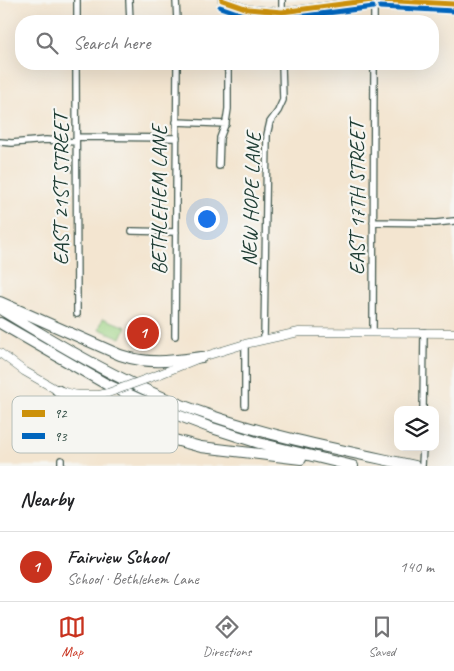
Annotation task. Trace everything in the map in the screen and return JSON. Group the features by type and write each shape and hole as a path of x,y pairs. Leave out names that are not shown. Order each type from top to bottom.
{"highway":[{"path":"0,302 120,355 134,359 165,362 202,357"},
{"path":"0,309 112,374 160,396"},
{"path":"0,323 106,384 132,396"},
{"path":"57,390 67,396"},
{"path":"178,404 246,427 312,444 415,466"},
{"path":"178,415 260,443 353,466"},
{"path":"178,441 201,447 334,462"}],"main road":[{"path":"222,0 248,9 282,12 373,0"},
{"path":"380,0 454,4"},
{"path":"0,353 24,371 57,390 77,395 99,395 202,357 245,344 299,332 454,333"}],"street":[{"path":"77,0 77,15"},
{"path":"130,0 130,15"},
{"path":"176,0 177,15"},
{"path":"282,0 282,12"},
{"path":"373,0 374,15"},
{"name":"EAST 21ST STREET","path":"76,70 77,314"},
{"name":"BETHLEHEM LANE","path":"175,336 177,70"},
{"path":"219,166 220,138 226,124 228,109 228,70"},
{"name":"NEW HOPE LANE","path":"264,340 267,135 270,122 283,100 282,70"},
{"name":"EAST 17TH STREET","path":"373,332 374,70"},
{"path":"176,122 226,124"},
{"path":"0,142 177,138"},
{"path":"373,222 436,223 454,221"},
{"path":"132,232 176,232"},
{"path":"423,406 424,332"},
{"path":"245,344 245,405"},
{"path":"422,451 422,466"}],"green space":[{"path":"103,318 126,327 121,338 99,329"}],"transit line":[{"name":"92","path":"222,0 248,9 282,12 372,0"},
{"name":"92","path":"380,0 454,4"},
{"name":"93","path":"220,7 243,15"},
{"name":"93","path":"312,15 373,7"},
{"name":"93","path":"380,7 454,11"}],"place":[{"name":"Fairview School","path":"143,333"}]}
